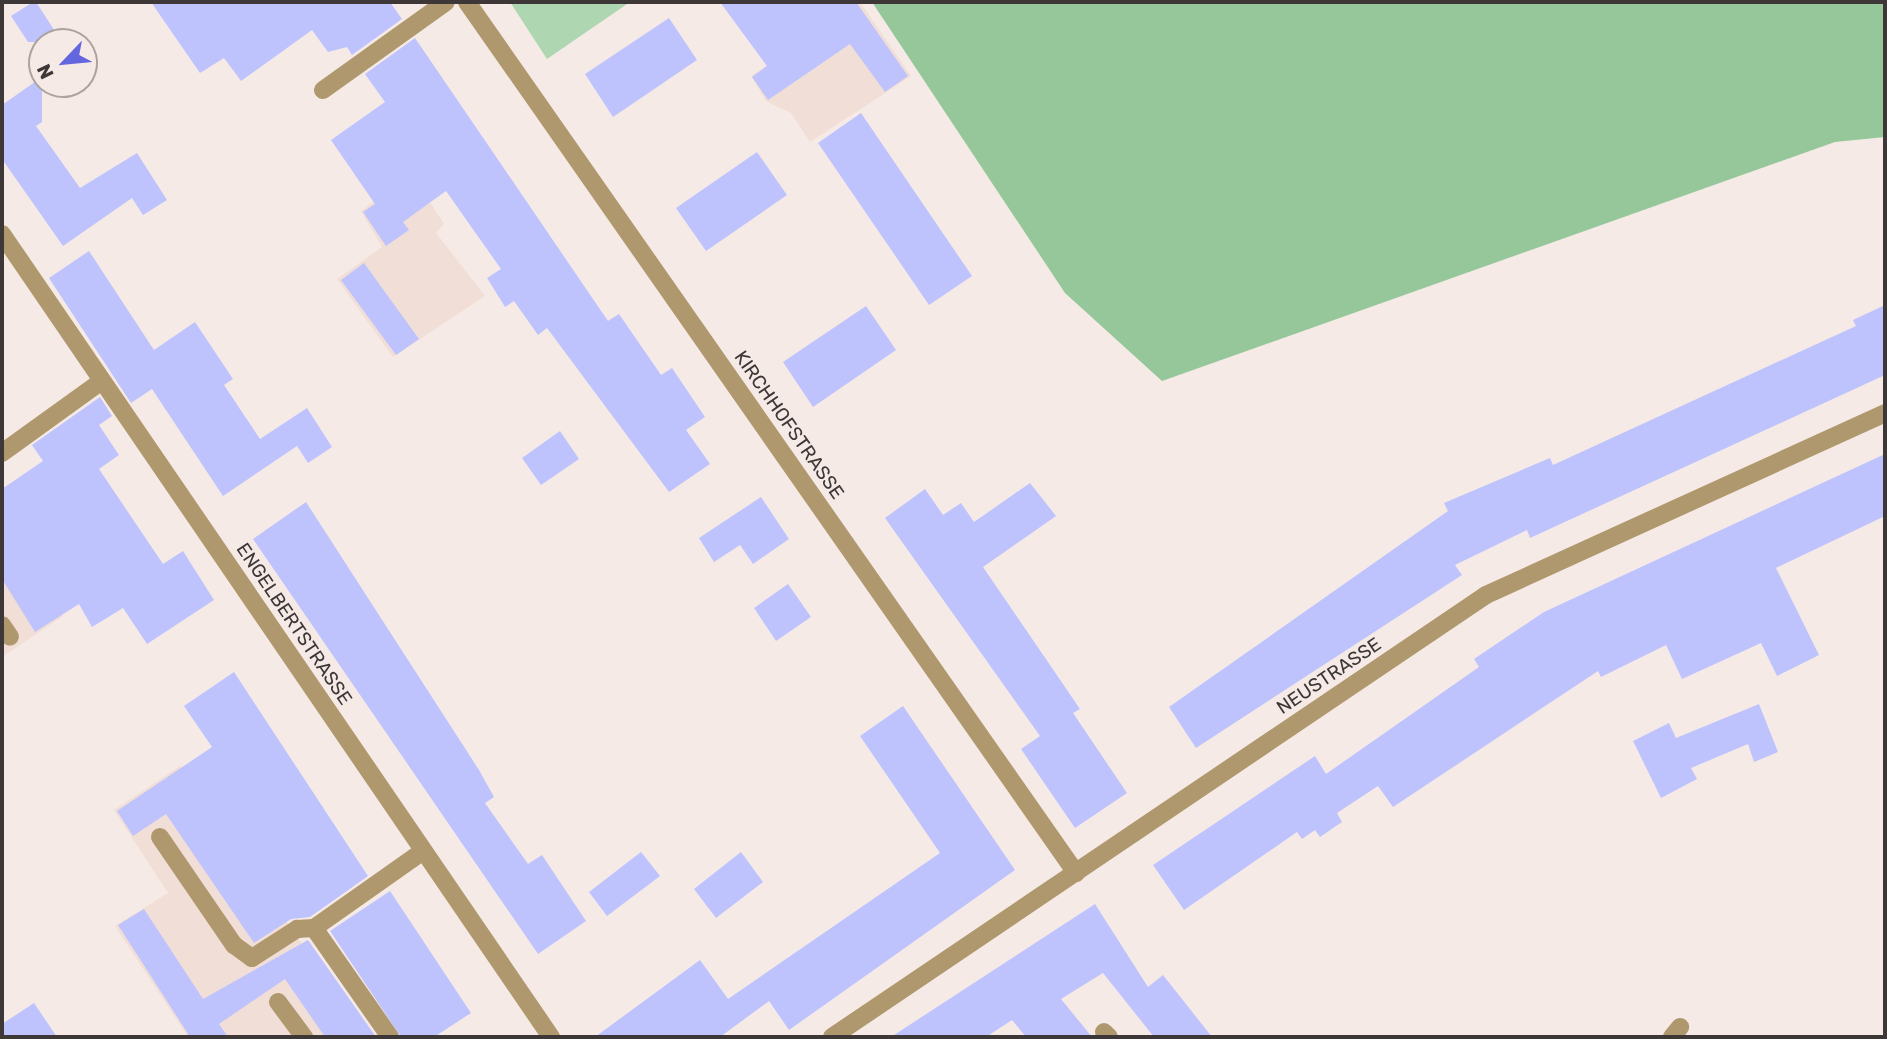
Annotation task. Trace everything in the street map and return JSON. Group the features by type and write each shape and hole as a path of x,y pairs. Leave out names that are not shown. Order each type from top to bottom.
{"street":[{"path":"323,90 446,2"},
{"name":"KIRCHHOFSTRASSE","path":"467,2 1076,873"},
{"name":"ENGELBERTSTRASSE","path":"2,234 551,1037"},
{"path":"2,453 102,381"},
{"name":"NEUSTRASSE","path":"832,1037 1486,595 1885,413"},
{"path":"160,837 234,945 251,958 297,929 314,928 423,850"},
{"path":"314,928 390,1037"},
{"path":"278,1002 304,1037"}],"shaded area":[{"path":"860,2 911,76 810,142 791,113 766,101 751,76"},
{"path":"412,174 444,224 436,233 485,296 393,357 337,279 382,247 361,211"},
{"path":"2,528 63,616 2,657"},
{"path":"180,766 366,1037 188,1037 115,926 168,893 114,810"}],"green space":[{"path":"510,2 630,2 547,59"},
{"path":"872,2 1885,2 1885,137 1835,142 1162,381 1065,293"}],"building":[{"path":"36,2 53,28 28,28 28,42 11,16"},
{"path":"151,2 390,2 402,19 352,55 347,47 328,52 312,30 241,81 224,58 200,73"},
{"path":"720,2 856,2 908,76 885,92 850,44 768,100 752,77 767,66"},
{"path":"669,18 697,60 613,117 585,74"},
{"path":"415,38 608,321 619,314 661,375 672,368 705,417 686,430 710,464 669,492 547,328 538,335 514,301 505,307 487,278 501,269 446,191 403,222 409,230 386,246 363,212 375,204 331,140 385,102 365,74"},
{"path":"28,87 28,98 42,98 42,122 36,126 80,188 137,153 167,200 143,215 132,198 63,246 2,159 2,105"},
{"path":"861,113 972,276 929,305 818,143"},
{"path":"757,152 787,195 706,251 676,208"},
{"path":"89,251 154,350 195,322 233,379 224,385 260,439 307,408 332,447 308,463 297,446 223,496 152,389 131,403 49,278"},
{"path":"364,263 419,339 396,355 341,280"},
{"path":"1885,305 1885,375 1530,538 1527,530 1455,565 1462,575 1196,748 1169,707 1448,511 1444,503 1550,458 1553,465 1856,326 1853,320"},
{"path":"866,306 896,350 813,407 783,362"},
{"path":"100,397 112,416 99,425 119,455 99,469 163,564 183,551 214,600 147,644 123,608 92,627 79,604 35,632 2,579 2,489 43,461 32,445"},
{"path":"560,431 579,459 541,485 522,458"},
{"path":"1885,454 1885,516 1776,568 1819,655 1777,676 1761,643 1682,679 1666,645 1601,677 1598,671 1393,807 1378,786 1337,813 1342,822 1320,837 1315,830 1302,839 1297,832 1184,910 1153,865 1315,756 1326,774 1479,667 1474,659 1544,612"},
{"path":"1030,483 1056,516 983,567 1080,709 1073,713 1127,793 1075,828 1021,749 1040,736 885,518 925,489 943,515 961,503 974,522"},
{"path":"761,497 789,539 753,564 740,545 714,562 699,538"},
{"path":"306,502 479,770 494,797 485,803 528,864 542,855 586,921 538,954 253,539"},
{"path":"788,584 811,617 776,641 754,608"},
{"path":"234,672 368,876 310,917 291,919 254,943 166,814 133,836 117,811 212,747 184,706"},
{"path":"1759,704 1778,752 1754,762 1748,744 1691,768 1697,779 1661,798 1633,741 1669,723 1676,738"},
{"path":"903,706 1015,870 789,1030 769,1001 720,1037 595,1037 700,960 728,999 940,853 860,736"},
{"path":"641,852 660,876 607,916 589,892"},
{"path":"741,852 763,882 716,918 694,889"},
{"path":"390,891 471,1013 434,1037 401,1037 330,931"},
{"path":"1095,904 1148,987 1163,975 1212,1037 1154,1037 1103,973 1061,999 1092,1037 1026,1037 1012,1020 986,1037 891,1037"},
{"path":"144,909 203,999 308,940 376,1037 325,1037 285,979 219,1024 228,1037 190,1037 118,925"},
{"path":"34,1003 57,1037 2,1037 2,1024"}]}
